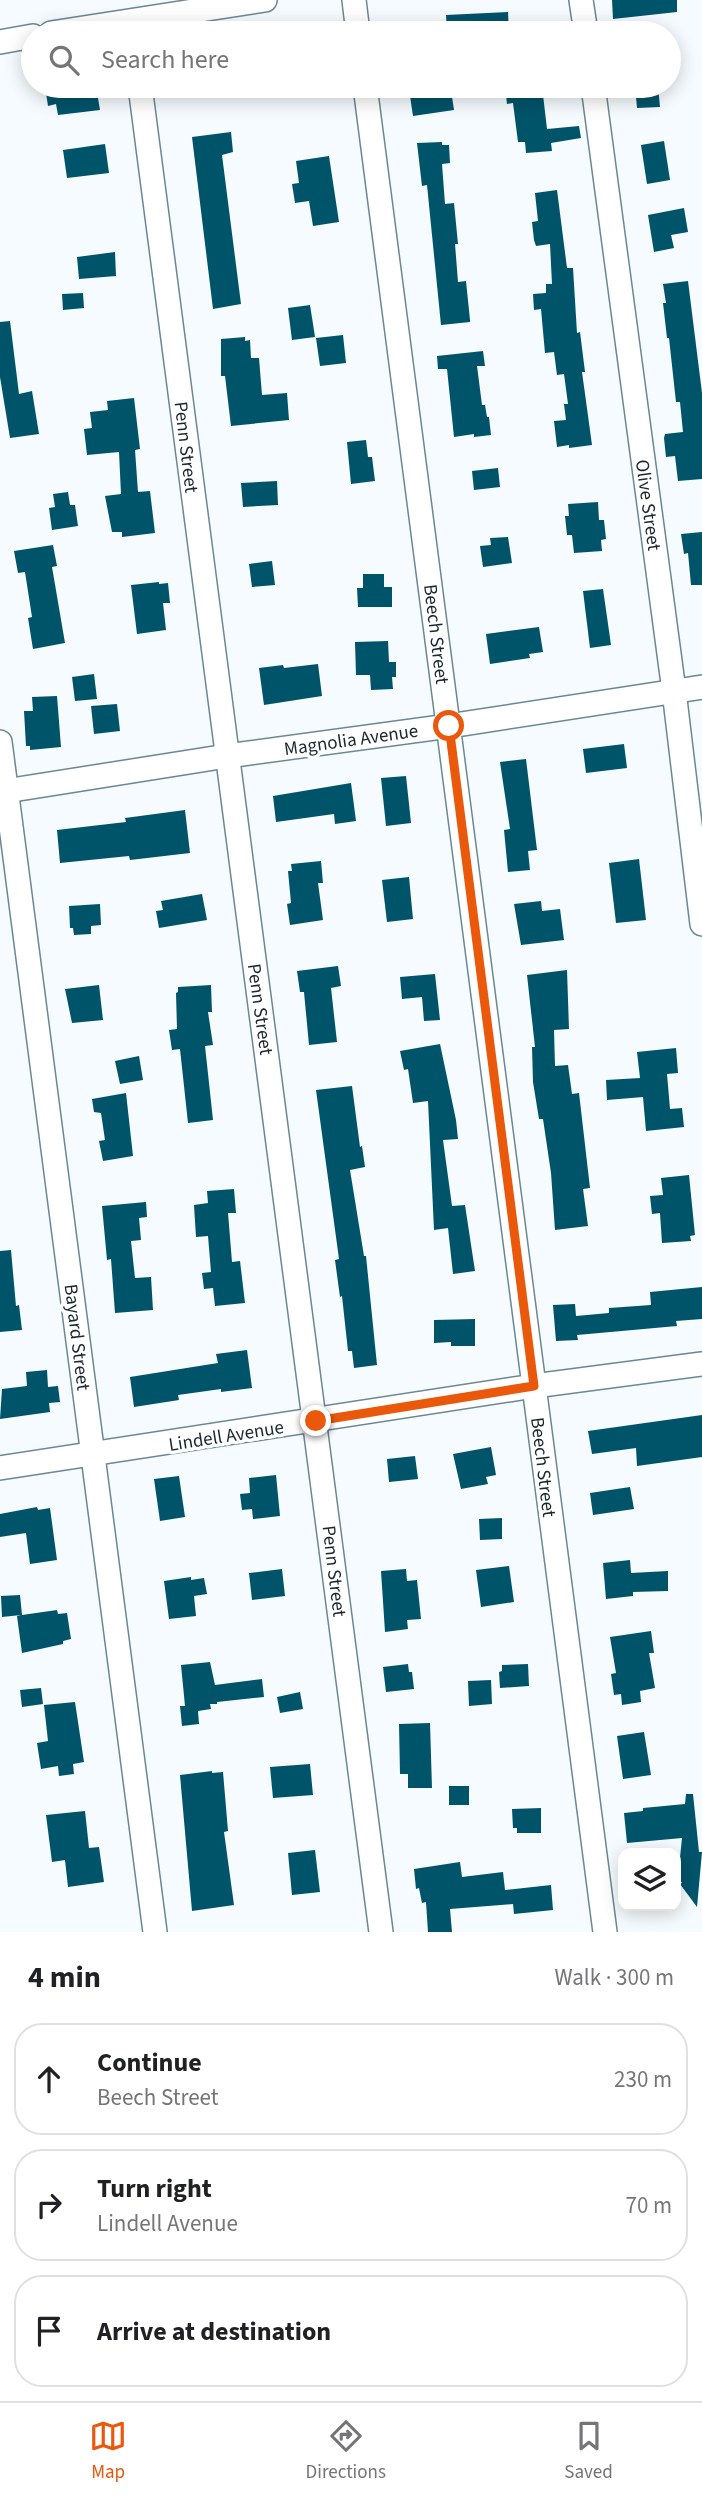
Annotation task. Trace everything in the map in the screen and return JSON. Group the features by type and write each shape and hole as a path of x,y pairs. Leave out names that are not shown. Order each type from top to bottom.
{"street":[{"path":"153,21 211,4 265,0"},
{"path":"354,0 357,21"},
{"path":"581,0 584,21"},
{"path":"0,41 21,38"},
{"name":"Penn Street","path":"142,98 382,1932"},
{"name":"Beech Street","path":"367,98 605,1932"},
{"name":"Olive Street","path":"595,98 674,691 702,924"},
{"name":"Magnolia Avenue","path":"3,792 228,755 449,726 702,687"},
{"name":"Bayard Street","path":"0,742 3,792 155,1932"},
{"name":"Lindell Avenue","path":"0,1468 534,1386 702,1364"}],"building":[{"path":"612,0 677,0 677,12 613,19"},
{"path":"508,12 508,21 446,21 446,15"},
{"path":"47,98 98,98 100,110 58,115 56,104 48,106"},
{"path":"410,98 452,98 454,110 413,116"},
{"path":"506,98 543,98 547,129 579,126 581,138 551,143 552,151 526,153 525,142 518,142 513,103 507,104"},
{"path":"636,98 659,98 660,107 637,108"},
{"path":"231,132 233,152 222,155 241,304 213,309 192,137"},
{"path":"664,141 670,180 647,184 641,145"},
{"path":"442,142 442,145 449,145 450,163 442,164 445,204 454,203 458,282 466,281 470,322 441,325 427,185 422,186 417,143"},
{"path":"105,144 109,173 67,178 63,150"},
{"path":"329,156 339,222 313,226 309,201 295,203 292,184 299,183 296,161"},
{"path":"557,190 567,268 573,268 577,333 580,332 585,372 582,372 592,445 569,448 569,445 557,447 554,421 566,420 564,404 568,404 564,374 557,375 554,352 545,353 541,309 534,310 533,294 546,293 546,284 552,284 550,244 536,246 534,240 532,222 538,221 535,193"},
{"path":"684,208 688,232 671,235 674,248 654,252 648,215"},
{"path":"115,252 116,276 79,279 77,257"},
{"path":"688,281 702,393 702,479 678,481 675,456 666,457 664,438 665,434 683,432 667,338 663,284"},
{"path":"83,293 84,308 63,310 62,294"},
{"path":"310,305 315,337 292,340 288,308"},
{"path":"10,321 19,394 32,391 39,434 10,438 0,377 0,322"},
{"path":"343,335 346,363 320,366 316,338"},
{"path":"245,337 245,341 250,340 251,358 259,358 262,395 287,393 289,420 231,426 225,376 221,376 221,339"},
{"path":"483,351 485,366 477,366 482,405 485,405 489,417 491,435 454,437 447,369 438,369 437,356"},
{"path":"134,398 140,449 135,450 138,492 150,491 155,533 122,537 122,532 112,532 105,496 121,494 119,452 87,455 84,429 92,428 90,412 108,410 107,401"},
{"path":"366,440 368,457 372,457 375,481 351,484 347,442"},
{"path":"498,468 500,487 474,490 472,471"},
{"path":"277,481 278,505 243,507 241,483"},
{"path":"68,492 70,505 75,505 78,526 52,530 49,508 55,507 53,494"},
{"path":"598,502 599,520 604,520 606,539 601,540 602,551 574,553 572,535 567,535 565,516 569,516 568,504"},
{"path":"702,532 702,585 691,585 688,553 684,554 681,534"},
{"path":"508,537 512,563 483,567 480,546 491,545 490,538"},
{"path":"53,545 57,566 52,567 65,643 33,649 28,618 32,617 25,572 18,573 14,551"},
{"path":"272,561 275,585 252,587 249,564"},
{"path":"363,574 384,574 384,587 392,587 392,607 358,607 357,588 363,588"},
{"path":"168,583 170,603 163,603 166,630 137,634 131,585"},
{"path":"603,589 611,645 590,648 583,591"},
{"path":"539,627 543,652 529,654 530,658 490,664 486,634"},
{"path":"388,641 389,662 396,662 396,677 392,677 393,689 371,690 370,675 356,675 355,642"},
{"path":"318,664 322,696 264,705 259,668"},
{"path":"94,674 97,699 75,701 72,677"},
{"path":"57,696 61,747 30,750 30,746 26,746 24,711 33,711 32,697"},
{"path":"117,704 120,731 94,734 91,706"},
{"path":"624,744 627,768 586,773 583,749"},
{"path":"526,759 537,850 528,851 530,870 508,872 504,830 510,829 500,762"},
{"path":"406,776 411,823 386,826 381,778"},
{"path":"351,783 356,821 335,824 334,814 276,822 273,796"},
{"path":"185,810 190,853 130,860 129,856 60,863 57,830 126,822 125,818"},
{"path":"639,859 646,920 616,923 609,863"},
{"path":"321,861 323,883 318,883 323,920 290,925 287,904 291,903 288,871 292,871 291,864"},
{"path":"409,877 413,919 387,922 382,880"},
{"path":"202,894 207,920 159,928 156,911 163,910 161,901"},
{"path":"541,901 542,911 560,909 564,940 521,945 514,904"},
{"path":"100,904 101,925 91,926 91,934 74,935 73,928 70,928 69,906"},
{"path":"338,966 341,986 331,988 337,1042 309,1045 304,992 300,992 297,971"},
{"path":"567,970 569,1029 554,1030 555,1066 568,1065 572,1094 579,1093 590,1188 583,1189 588,1226 555,1230 551,1173 543,1119 539,1119 533,1082 532,1047 535,1047 527,975"},
{"path":"435,974 440,1020 424,1021 422,997 402,999 400,977"},
{"path":"99,985 103,1020 72,1023 65,989"},
{"path":"211,985 212,1012 208,1012 213,1045 205,1046 213,1120 188,1123 180,1049 172,1050 169,1030 177,1029 178,987"},
{"path":"440,1044 458,1139 443,1140 452,1206 465,1205 475,1271 453,1274 448,1228 434,1230 428,1101 413,1103 408,1069 404,1070 400,1051"},
{"path":"676,1048 678,1073 667,1074 670,1109 682,1108 684,1127 646,1131 643,1097 607,1100 606,1080 640,1078 637,1052"},
{"path":"139,1056 143,1080 120,1084 115,1061"},
{"path":"352,1086 365,1167 350,1170 366,1256 377,1365 354,1368 352,1351 348,1351 342,1296 340,1297 335,1260 339,1259 316,1090"},
{"path":"126,1093 133,1156 103,1161 99,1141 105,1140 101,1113 94,1112 92,1099"},
{"path":"689,1175 695,1235 690,1236 691,1241 662,1243 660,1213 652,1214 650,1196 663,1195 661,1178"},
{"path":"234,1189 236,1213 228,1213 232,1262 240,1261 245,1303 215,1306 213,1288 204,1289 202,1273 211,1272 208,1236 196,1237 194,1205 208,1203 207,1191"},
{"path":"146,1202 147,1217 139,1218 141,1240 131,1241 135,1278 151,1277 153,1310 115,1313 111,1259 107,1260 102,1206"},
{"path":"11,1250 16,1306 19,1305 22,1330 0,1332 0,1251"},
{"path":"702,1287 702,1319 676,1321 677,1326 577,1335 578,1340 556,1341 553,1305 575,1304 576,1316 609,1313 609,1308 651,1305 650,1292"},
{"path":"475,1319 475,1346 451,1346 451,1342 434,1343 434,1320"},
{"path":"247,1350 252,1388 178,1395 179,1400 134,1407 130,1377 218,1363 216,1354"},
{"path":"47,1370 48,1387 58,1386 60,1402 49,1403 50,1412 0,1419 2,1389 27,1386 26,1372"},
{"path":"702,1415 702,1457 637,1466 636,1448 592,1454 588,1431"},
{"path":"491,1447 496,1475 486,1477 488,1484 461,1489 453,1454"},
{"path":"415,1456 418,1479 389,1482 387,1459"},
{"path":"276,1475 280,1516 253,1519 252,1509 242,1510 240,1494 250,1493 249,1478"},
{"path":"179,1476 185,1517 160,1521 154,1479"},
{"path":"630,1487 634,1509 593,1515 590,1493"},
{"path":"37,1507 38,1510 50,1508 57,1560 30,1564 26,1533 0,1537 0,1514"},
{"path":"502,1518 502,1539 480,1540 479,1519"},
{"path":"630,1560 631,1573 668,1571 668,1591 633,1592 633,1596 606,1599 603,1563"},
{"path":"509,1566 514,1602 481,1607 476,1570"},
{"path":"282,1569 285,1596 252,1600 249,1573"},
{"path":"406,1569 407,1581 417,1580 421,1619 407,1620 408,1629 385,1632 381,1571"},
{"path":"191,1577 191,1580 204,1578 207,1594 194,1596 196,1616 169,1619 164,1581"},
{"path":"20,1595 22,1615 57,1610 58,1614 67,1613 71,1639 63,1641 63,1644 22,1653 17,1616 21,1615 2,1617 1,1596"},
{"path":"651,1631 654,1653 649,1653 655,1688 640,1691 641,1702 622,1705 621,1694 614,1695 611,1674 616,1673 610,1637"},
{"path":"210,1662 215,1685 262,1679 264,1697 210,1704 211,1709 198,1711 199,1724 182,1726 180,1706 185,1706 181,1665"},
{"path":"408,1664 414,1689 386,1692 383,1667"},
{"path":"528,1664 529,1686 500,1688 499,1672 502,1671 502,1665"},
{"path":"491,1680 492,1704 469,1706 468,1681"},
{"path":"41,1688 43,1704 22,1707 20,1690"},
{"path":"300,1692 303,1709 280,1713 277,1697"},
{"path":"75,1702 84,1762 73,1764 74,1774 59,1776 58,1766 41,1769 37,1743 48,1741 44,1705"},
{"path":"430,1723 432,1788 408,1788 408,1774 400,1774 399,1724"},
{"path":"644,1732 651,1775 623,1779 617,1736"},
{"path":"310,1764 313,1795 273,1798 270,1767"},
{"path":"223,1772 228,1831 224,1832 234,1905 192,1911 180,1775"},
{"path":"449,1786 469,1786 469,1805 449,1805"},
{"path":"686,1794 693,1794 699,1852 702,1852 697,1907 681,1885 682,1838 627,1843 624,1813 643,1811 643,1808 685,1804"},
{"path":"541,1808 541,1833 517,1833 517,1828 513,1828 512,1809"},
{"path":"85,1811 89,1848 99,1847 104,1882 68,1887 65,1860 52,1862 46,1815"},
{"path":"315,1850 320,1892 292,1895 288,1853"},
{"path":"460,1862 462,1877 503,1872 505,1890 551,1885 553,1910 514,1914 513,1904 450,1909 452,1932 428,1932 426,1902 422,1903 419,1888 416,1889 414,1869"}],"route":[{"path":"316,1421 534,1386 449,726"}]}
